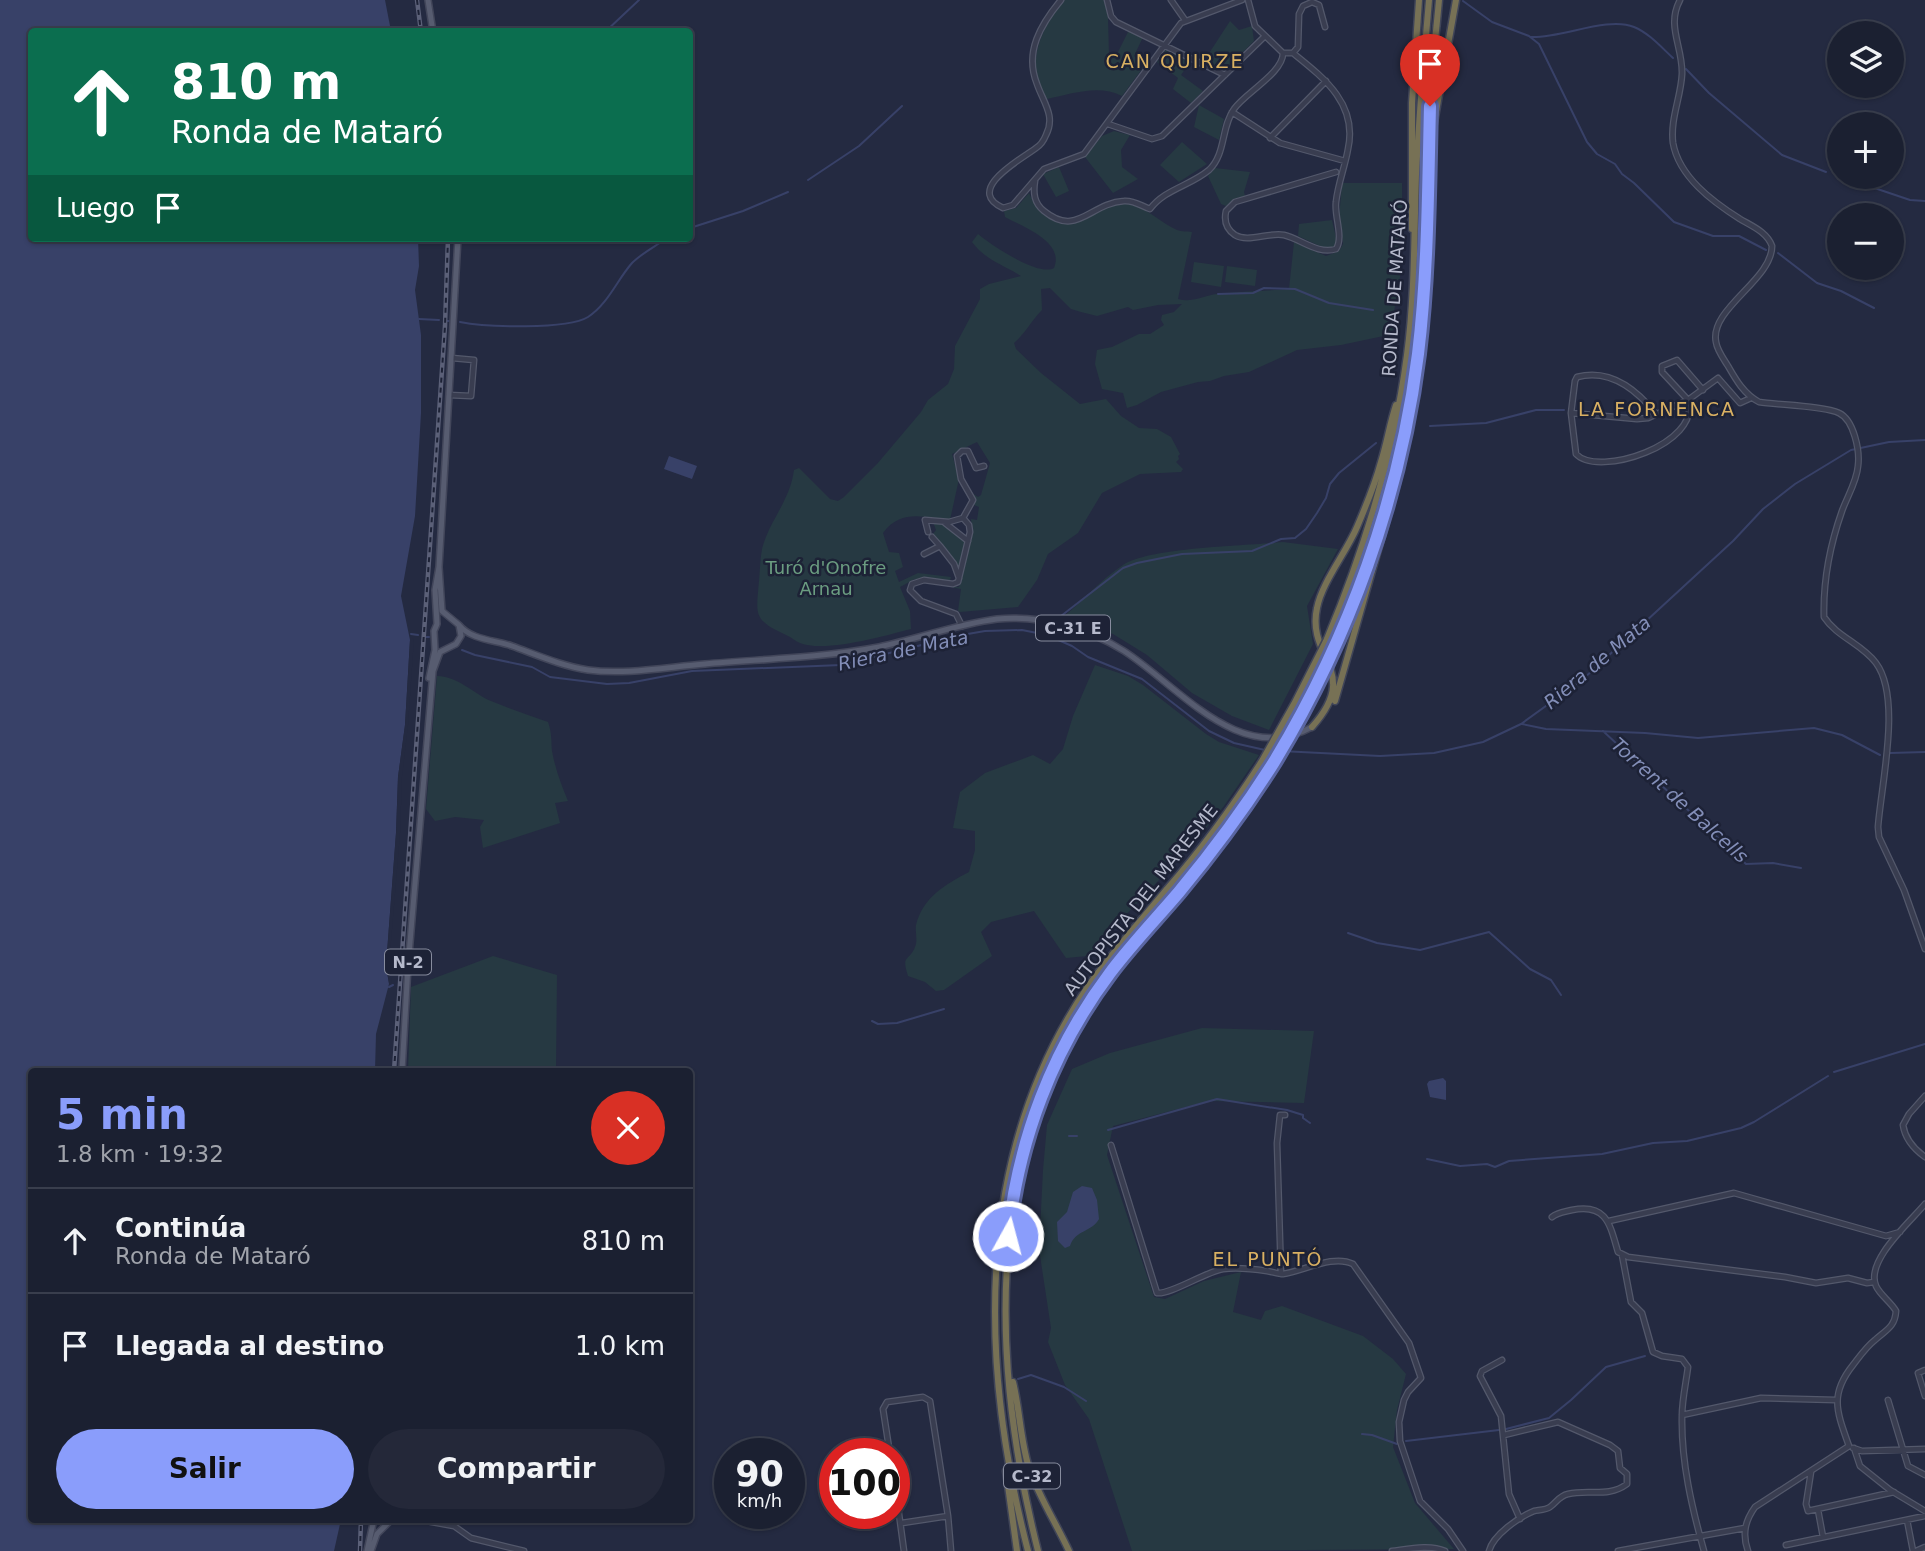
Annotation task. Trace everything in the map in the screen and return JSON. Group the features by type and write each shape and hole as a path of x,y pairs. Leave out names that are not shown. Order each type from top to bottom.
{"highway":[{"path":"1414,251 1411,223 1412,103 1419,0"},
{"name":"RONDA DE MATARÓ","path":"1262,761 1327,639 1378,499 1395,428 1410,326 1420,105 1429,0"},
{"name":"RONDA DE MATARÓ","path":"1274,761 1333,651 1371,553 1396,474 1414,382 1421,326 1430,106 1439,0"},
{"path":"1429,153 1455,0"},
{"path":"1312,727 1330,703 1334,686 1333,673 1317,631 1317,609 1322,593 1346,552 1364,511 1401,392"},
{"path":"1312,727 1330,711 1338,693 1381,548 1397,483 1396,474"},
{"name":"AUTOPISTA DEL MARESME","path":"1028,1551 1003,1427 996,1346 998,1240 1006,1183 1028,1104 1050,1052 1088,987 1214,831 1262,761"},
{"name":"AUTOPISTA DEL MARESME","path":"1038,1551 1018,1453 1008,1365 1006,1304 1011,1213 1031,1123 1048,1079 1082,1016 1111,972 1219,842 1274,761"},
{"name":"C-32","path":"1008,1365 1016,1395 1022,1444 1030,1469 1041,1498 1069,1551"},
{"name":"C-32","path":"1003,1427 1003,1451 1017,1551"}],"main road":[{"path":"428,0 432,28"},
{"name":"N-2","path":"452,620 442,611 439,567 458,242"},
{"name":"N-2","path":"429,710 429,671 435,650 435,590 439,567"},
{"name":"C-31 E","path":"459,625 466,632 483,639 553,662 600,671 802,658 898,643 962,626 1005,619 1037,620 1086,632 1123,650 1193,705 1234,729 1269,739 1289,737 1312,727"},
{"path":"437,624 452,620 459,625 461,636 458,642"},
{"path":"435,638 439,644 451,647"},
{"name":"C-31 E","path":"458,642 483,639"},
{"name":"N-2","path":"402,1068 407,975 435,662 440,652 458,642"},
{"path":"369,1551 373,1523"},
{"path":"369,1551 377,1534 387,1523"}],"street":[{"path":"1061,0 1045,21 1035,42 1032,65 1037,85 1049,111 1048,132 1036,148 1006,167 991,188 993,201 999,206 1007,207 1017,201 1048,167 1074,160 1084,154 1185,20 1242,0"},
{"path":"1108,0 1113,19 1225,75"},
{"path":"1171,0 1185,20"},
{"path":"1248,0 1255,26 1283,53 1293,53 1339,95 1349,117 1350,137 1345,162 1338,173 1235,202 1226,211 1226,224 1232,233 1241,237 1278,234 1323,251 1336,249 1339,240 1335,212 1338,173 1339,167 1337,160"},
{"path":"1680,0 1673,21 1682,68 1672,128 1678,159 1699,187 1728,211 1763,233 1772,246 1765,266 1723,317 1715,333 1720,354 1744,392 1751,398 1759,402 1830,410 1842,414 1856,441 1858,471 1842,511 1829,557 1824,617 1830,625 1872,658 1882,674 1888,705 1888,732 1879,836 1904,890 1925,949"},
{"path":"1293,53 1300,42 1299,14 1303,6 1312,2 1319,5 1325,27"},
{"path":"1108,124 1152,139 1158,138 1265,36"},
{"path":"1037,177 1034,192 1037,202 1047,213 1063,221 1077,221 1098,208 1119,202 1130,201 1150,209 1163,196 1198,178 1214,164 1232,112 1280,64 1283,53"},
{"path":"1270,138 1326,81"},
{"path":"1232,112 1285,145 1314,151 1345,162"},
{"path":"449,395 471,396 473,381 474,360 452,358"},
{"path":"1656,414 1638,393 1614,379 1581,376 1575,381 1571,413 1578,457 1590,460 1626,460 1656,447 1680,431 1689,418 1688,400 1662,372 1662,366 1677,360 1703,390"},
{"path":"1571,413 1643,420 1688,400 1718,377 1740,403 1751,398"},
{"path":"959,579 954,564 930,535 925,520 954,522 963,518 973,504 971,494 961,479 957,456 962,451 968,451 976,468 984,466"},
{"path":"962,626 956,614 920,601 910,590 912,584 924,580 953,584 959,579 970,528 963,518"},
{"path":"944,522 969,541"},
{"path":"924,554 940,546"},
{"path":"1925,1096 1903,1125 1907,1138 1925,1157"},
{"path":"1280,1274 1277,1143 1280,1115 1285,1115"},
{"path":"1111,1145 1157,1293 1163,1294 1222,1269 1280,1274 1331,1262 1350,1262 1409,1343 1421,1378 1404,1400 1399,1422 1400,1441 1420,1501 1448,1529 1463,1551"},
{"path":"1609,1221 1734,1193 1886,1236 1900,1232"},
{"path":"1925,1204 1878,1260 1873,1272 1877,1289 1896,1311 1896,1321 1872,1342 1843,1378 1838,1386 1836,1400 1860,1466 1925,1514"},
{"path":"1552,1217 1556,1213 1588,1209 1600,1212 1609,1221 1618,1252 1622,1255 1816,1283 1848,1278 1874,1282"},
{"path":"1622,1255 1632,1302 1642,1313 1653,1352 1682,1359 1688,1367 1682,1415 1683,1441 1690,1500 1704,1551"},
{"path":"1502,1360 1482,1371 1480,1375 1498,1408 1504,1435 1510,1499 1520,1520"},
{"path":"1925,1370 1918,1373 1925,1396"},
{"path":"888,1438 883,1409 887,1402 923,1397 930,1401 951,1551"},
{"path":"1682,1415 1762,1398 1836,1400"},
{"path":"1888,1399 1908,1466 1925,1475"},
{"path":"1489,1551 1492,1543 1520,1520 1551,1506 1556,1499 1568,1493 1605,1494 1627,1485 1628,1474 1620,1468 1618,1451 1611,1445 1558,1422 1504,1435"},
{"path":"1852,1447 1862,1451 1925,1449"},
{"path":"1748,1551 1744,1541 1745,1528 1747,1518 1755,1507 1852,1447"},
{"path":"1811,1472 1806,1509 1818,1510 1894,1492"},
{"path":"1818,1510 1823,1537"},
{"path":"1786,1545 1925,1514"},
{"path":"910,1522 948,1516"},
{"path":"1907,1520 1914,1551 1925,1548"},
{"path":"438,1523 454,1526 471,1538 524,1551"},
{"path":"1618,1551 1745,1528"},
{"path":"902,1529 904,1551"},
{"path":"1392,1551 1440,1548 1445,1551"}],"green space":[{"path":"1065,0 1105,0 1109,55 1115,58 1129,30 1143,37 1134,56 1145,65 1122,96 1094,90 1047,99 1036,73 1038,47 1042,34"},
{"path":"1230,21 1239,30 1252,26 1254,41 1224,71 1204,61"},
{"path":"1166,49 1191,60 1181,75 1203,91 1191,103 1173,89 1178,78 1157,62"},
{"path":"1199,105 1224,119 1219,140 1194,127"},
{"path":"1114,131 1130,135 1121,150 1122,167 1138,179 1113,193 1085,157 1102,136"},
{"path":"1182,142 1207,164 1179,182 1160,165"},
{"path":"1059,167 1069,191 1056,197 1043,174"},
{"path":"1215,168 1250,172 1245,196 1226,206 1221,204 1208,176"},
{"name":"Turó d'Onofre Arnau","path":"1342,183 1402,183 1401,270 1393,334 1341,345 1297,350 1249,372 1161,392 1127,408 1123,393 1102,389 1095,364 1097,350 1112,347 1139,334 1150,334 1164,325 1162,315 1174,312 1182,304 1133,310 1128,307 1097,316 1071,309 1050,288 1041,289 1042,310 1014,343 1016,349 1080,404 1106,399 1121,416 1139,428 1157,429 1171,437 1180,454 1176,462 1183,469 1181,472 1140,474 1102,493 1078,533 1048,554 1037,580 1018,607 960,612 961,589 925,582 959,587 972,533 971,519 977,520 979,507 974,505 972,493 978,497 981,495 990,463 977,442 952,454 959,479 950,520 913,516 897,520 883,533 889,552 899,553 903,567 895,571 899,582 918,573 951,577 950,580 915,579 900,587 910,611 911,629 839,645 811,646 775,630 762,620 757,602 762,549 788,491 794,470 799,468 830,499 838,501 844,497 877,464 928,400 948,384 954,369 955,346 980,299 980,289 1021,276 977,248 972,242 978,234 1027,264 1047,270 1054,268 1054,250 1048,243 1005,217 1004,211 1016,208 1029,193 1042,212 1060,222 1070,223 1108,207 1129,204 1141,208 1177,230 1192,232 1178,299 1188,300 1216,294 1289,289 1294,242 1326,256 1339,251 1343,244 1339,218"},
{"path":"1332,220 1337,242 1334,247 1324,248 1298,236 1299,224"},
{"path":"1194,262 1224,266 1221,287 1191,282"},
{"path":"1227,266 1257,270 1255,286 1225,282"},
{"path":"933,522 942,523 966,541 958,572 952,557 933,534 936,530"},
{"path":"1283,542 1338,549 1307,606 1313,644 1269,730 1232,716 1192,693 1147,655 1113,634 1062,618 1115,571 1136,559 1200,548"},
{"path":"1095,665 1128,676 1143,685 1219,742 1259,755 1224,806 1194,843 1087,956 1066,958 1034,911 991,922 981,932 992,956 944,990 936,991 925,982 908,976 906,961 916,945 919,915 936,892 969,872 975,850 975,831 953,828 960,792 985,773 1033,755 1050,764 1063,749 1073,716"},
{"path":"437,676 452,679 484,698 548,722 555,764 568,801 555,803 560,823 483,848 480,827 484,820 455,817 435,821 426,809"},
{"path":"493,956 557,975 556,1068 408,1068 411,987"},
{"path":"1202,1028 1314,1031 1304,1103 1209,1101 1113,1126 1107,1155 1154,1297 1165,1299 1204,1281 1241,1272 1233,1312 1261,1320 1265,1311 1282,1306 1363,1336 1393,1359 1406,1374 1397,1410 1393,1447 1415,1503 1454,1549 1132,1551 1089,1419 1065,1385 1048,1342 1051,1328 1039,1249 1047,1125 1072,1069 1110,1053"}],"water":[{"path":"0,0 385,0 390,28 28,28 28,242 418,242 419,266 415,290 421,335 421,413 415,516 401,596 410,640 386,966 389,984 376,1034 375,1068 28,1068 28,1523 347,1523 340,1524 334,1551 0,1551"},
{"path":"669,456 697,466 692,479 664,469"},
{"path":"1443,1078 1446,1081 1446,1100 1430,1097 1427,1084 1429,1081"},
{"path":"1082,1186 1092,1188 1097,1200 1099,1219 1065,1248 1058,1241 1057,1222 1067,1212 1073,1192"}],"pier":[{"path":"414,638 389,966 392,983 389,983 386,966 398,777 405,725 410,640"}],"waterway":[{"path":"609,28 639,0"},
{"path":"1463,1 1492,22 1529,36 1539,44 1587,142 1597,154 1615,164 1622,174 1674,222 1713,236 1739,236 1766,250"},
{"path":"1530,37 1623,24 1645,33 1673,58"},
{"path":"1686,69 1709,93 1782,155 1826,172"},
{"path":"808,180 859,146 902,106"},
{"path":"1877,189 1910,200 1925,201"},
{"path":"693,227 743,211 788,192"},
{"path":"460,322 545,326 588,317 607,299 632,263 661,242"},
{"path":"1778,253 1817,283 1841,291 1874,308"},
{"path":"1218,294 1253,293 1264,288 1295,289 1329,303 1373,310"},
{"path":"419,319 439,320"},
{"path":"1430,426 1486,423 1536,410 1564,410"},
{"name":"Riera de Mata","path":"1281,751 1380,756 1434,753 1483,742 1521,724 1582,680 1733,541 1763,509 1795,484 1851,450 1889,442 1925,440"},
{"path":"1061,616 1123,568 1137,563 1182,554 1252,551 1281,539 1295,538 1306,529 1317,513 1330,484 1339,473 1376,443"},
{"name":"Riera de Mata","path":"462,650 532,667 550,677 607,684 629,683 692,671 841,665 962,635 1022,630 1047,635 1072,646 1088,657 1142,679 1209,731 1234,743 1265,750"},
{"name":"Riera de Mata","path":"411,634 418,635"},
{"path":"1522,724 1546,729 1698,738 1814,728 1842,735 1880,755"},
{"name":"Torrent de Balcells","path":"1603,731 1746,864 1773,863 1801,868"},
{"path":"1890,753 1925,752"},
{"path":"1348,933 1377,943 1420,950 1489,932 1530,969 1551,980 1561,995"},
{"path":"389,987 393,985"},
{"path":"872,1021 878,1024 897,1023 944,1009"},
{"path":"1834,1072 1925,1044"},
{"path":"1427,1159 1460,1166 1487,1164 1495,1167 1509,1161 1602,1154 1653,1143 1687,1141 1741,1128 1828,1076"},
{"path":"1108,1130 1217,1099 1287,1110 1303,1115 1310,1123"},
{"path":"1069,1136 1077,1136"},
{"path":"1506,1429 1549,1418 1606,1367 1645,1356"},
{"path":"1018,1379 1031,1375 1064,1387 1086,1401"},
{"path":"1406,1441 1499,1430"},
{"path":"1362,1434 1397,1444"}],"railway":[{"path":"417,0 420,28"},
{"path":"394,1068 445,326 448,242"},
{"path":"360,1551 361,1523"}],"district":[{"name":"CAN QUIRZE","path":"1175,61"},
{"name":"LA FORNENCA","path":"1657,409"},
{"name":"EL PUNTÓ","path":"1268,1259"}],"route":[{"path":"1008,1236 1014,1191 1031,1123 1069,1036 1111,972 1199,867 1260,784 1321,676 1354,600 1396,474 1414,382 1421,326 1430,106"}]}
